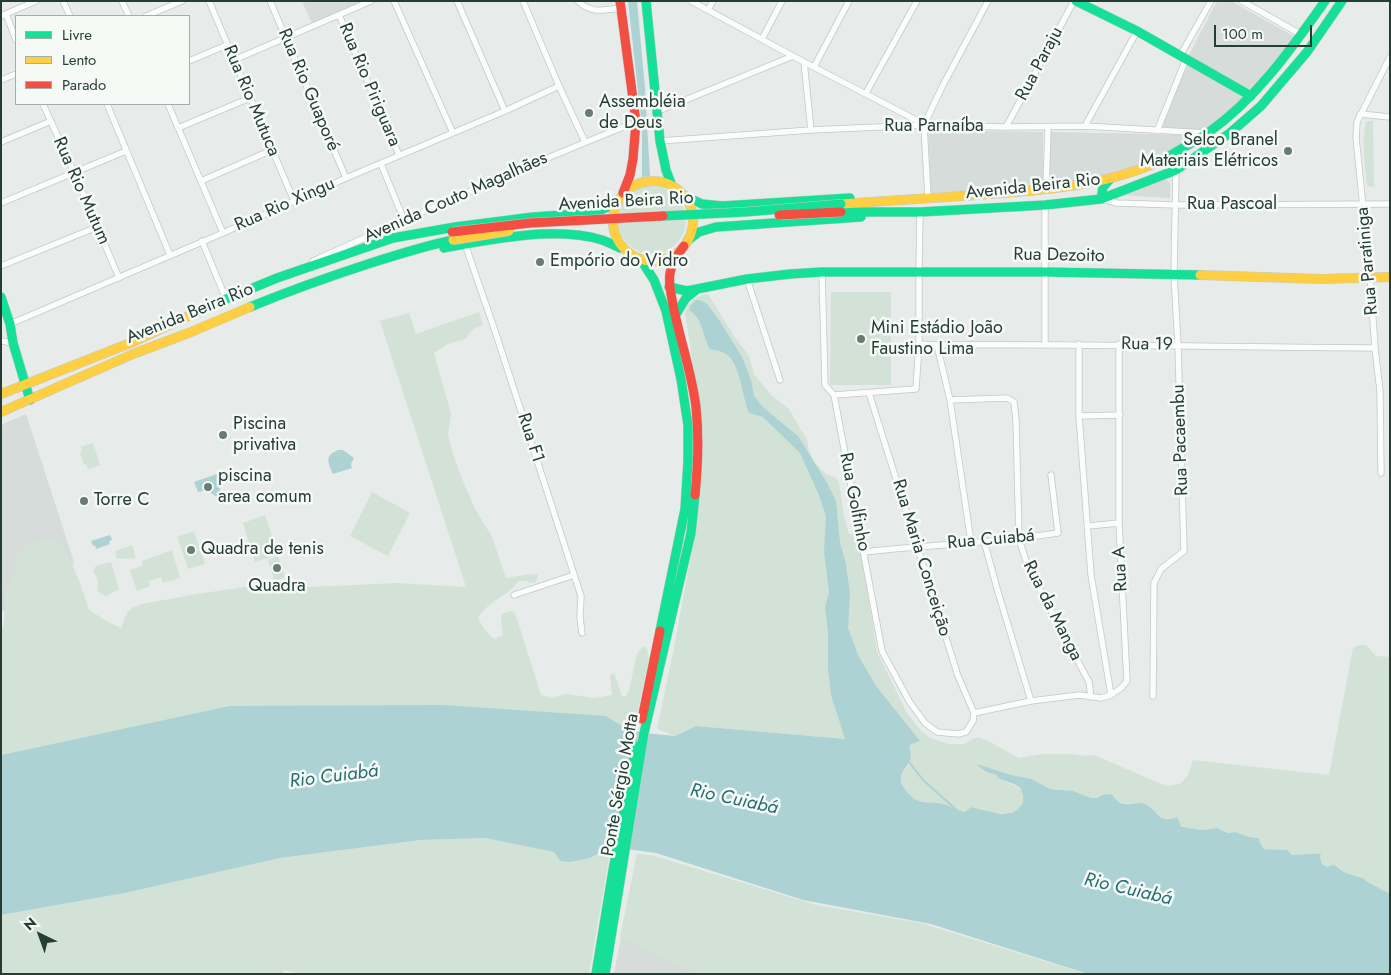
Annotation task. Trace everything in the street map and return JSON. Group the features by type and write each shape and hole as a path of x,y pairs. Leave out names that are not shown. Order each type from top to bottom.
{"main road":[{"path":"646,1 660,141 666,170 672,186"},
{"path":"1075,1 1137,31 1251,96"},
{"name":"Avenida Beira Rio","path":"841,208 890,212 920,212 1046,206 1101,199 1176,170 1230,133 1261,106 1307,52 1342,1"},
{"path":"1307,52 1310,43 1332,8 1330,4 1324,2"},
{"name":"Avenida Beira Rio","path":"357,250 396,242 452,236 530,223 841,208 897,200 1046,190 1112,178 1145,168 1165,158 1208,133 1230,115 1274,71 1302,35 1324,2"},
{"path":"621,5 636,122 634,159 630,175 613,214 612,227 617,240 626,251 640,260 657,285 665,309 687,412 688,474 685,509 662,640"},
{"path":"1101,199 1103,187 1112,178"},
{"path":"621,197 634,185 647,181 660,181 672,186 683,194 693,217 691,233 671,264 669,287 689,368 696,407 698,436 697,474 691,533 662,640"},
{"name":"Avenida Beira Rio","path":"683,194 702,204 722,206 849,198 897,200"},
{"name":"Avenida Beira Rio","path":"1,394 132,342 277,278 393,238 533,216 593,213 608,207 621,197"},
{"name":"Avenida Beira Rio","path":"686,243 699,232 716,227 876,216 890,212"},
{"name":"Avenida Beira Rio","path":"394,256 518,237 561,235 597,238 626,251"},
{"name":"Avenida Beira Rio","path":"1,412 133,354 283,293 452,236"},
{"path":"640,260 652,262 664,260 675,254 686,243"},
{"name":"Rua Dezoito","path":"696,290 747,279 822,272 1046,272 1321,279 1390,277"},
{"path":"669,287 679,290 696,290"},
{"path":"675,316 686,296 696,290"},
{"path":"1,297 30,400"},
{"path":"132,342 129,352 133,354"},
{"name":"Ponte Sérgio Motta","path":"607,936 662,640"},
{"path":"596,974 607,936"},
{"path":"605,974 607,936"}],"street":[{"path":"63,1 70,15"},
{"path":"122,1 129,15"},
{"path":"148,15 182,1"},
{"name":"Rua Rio Mutuca","path":"209,1 294,201"},
{"name":"Rua Rio Guaporé","path":"270,1 346,178"},
{"path":"234,60 371,1"},
{"path":"394,1 453,133"},
{"path":"457,1 505,111"},
{"path":"522,1 585,142"},
{"path":"578,1 583,7 594,11 621,5"},
{"name":"Rua Parnaíba","path":"692,1 792,56 924,124"},
{"path":"708,10 714,1"},
{"path":"762,39 782,1"},
{"path":"814,67 849,1"},
{"path":"866,93 917,1"},
{"path":"928,198 924,124 988,1"},
{"name":"Rua Paraju","path":"1006,127 1075,1"},
{"path":"1157,131 1183,58 1211,1"},
{"path":"1242,1 1302,35"},
{"path":"15,38 3,15 32,2"},
{"name":"Rua Rio Piriguara","path":"339,15 399,155"},
{"path":"1086,126 1137,31"},
{"path":"190,61 227,45"},
{"path":"656,112 792,56"},
{"name":"Rua Paratiniga","path":"1381,473 1380,391 1356,137 1357,122 1360,114 1390,56"},
{"path":"804,62 811,130"},
{"path":"1,80 15,74"},
{"name":"Rua Rio Xingu","path":"10,324 559,86"},
{"path":"178,128 250,98"},
{"name":"Rua Rio Mutum","path":"43,105 119,278"},
{"path":"107,105 170,255"},
{"path":"168,105 223,233"},
{"path":"1360,114 1390,117"},
{"path":"1,142 50,121"},
{"name":"Avenida Couto Magalhães","path":"277,278 404,220 636,122"},
{"name":"Rua Parnaíba","path":"660,141 924,124 1006,127 1086,126 1208,133"},
{"path":"1046,190 1048,127"},
{"path":"201,182 272,150"},
{"path":"1,203 126,151"},
{"path":"381,164 404,220"},
{"name":"Rua Pacaembu","path":"1153,696 1154,583 1161,570 1184,550 1174,274 1176,170"},
{"name":"Rua Pascoal","path":"1101,199 1117,203 1176,205 1390,204"},
{"path":"1045,344 1046,206"},
{"path":"834,395 869,394 916,389 919,344 918,272 920,212"},
{"path":"1,266 97,227"},
{"path":"202,241 226,299"},
{"name":"Rua F1","path":"465,244 581,596 580,617 582,633"},
{"name":"Rua Golfinho","path":"822,272 825,386 834,395 882,651 909,701 924,723 937,732 958,734 966,732 973,721 974,713"},
{"path":"747,279 780,380"},
{"path":"1,341 13,343"},
{"name":"Rua 19","path":"919,344 1119,344 1375,348"},
{"path":"974,713 1031,701 1079,695 1101,698 1111,695 1091,575 1079,416 1079,344"},
{"name":"Rua A","path":"1111,695 1127,682 1118,523 1119,344"},
{"path":"937,345 950,400 971,542"},
{"name":"Rua Maria Conceição","path":"869,394 958,676 974,713"},
{"name":"Rua da Manga","path":"950,400 1007,398 1014,402 1019,539 1028,567 1089,682 1091,697"},
{"path":"1079,416 1120,415"},
{"name":"Rua Cuiabá","path":"864,552 917,546 1019,539 1058,533 1051,475"},
{"path":"1088,526 1118,523"},
{"path":"984,542 1031,701"},
{"path":"514,595 574,575"}],"shaded area":[{"path":"302,1 365,1 312,24"},
{"path":"1217,1 1231,1 1297,38 1253,91 1188,57"},
{"path":"1187,65 1246,97 1207,131 1162,127"},
{"path":"928,130 1043,132 1043,187 931,193"},
{"path":"1051,132 1198,135 1156,159 1120,173 1048,186"},
{"path":"1165,179 1170,183 1170,198 1119,195"},
{"path":"26,414 74,562 53,607 1,611 1,425"},
{"path":"637,854 655,856 662,956 698,974 614,974"}],"green space":[{"path":"1366,121 1373,121 1374,187 1367,186 1364,162"},
{"path":"652,186 665,189 676,196 683,207 686,220 683,233 676,244 665,251 652,254 639,251 628,244 621,233 618,220 621,207 628,196 639,189"},
{"name":"Mini Estádio João Faustino Lima","path":"831,292 891,292 891,385 830,385"},
{"path":"708,294 749,356 754,374 771,395 789,409 807,440 814,462 827,475 835,477 839,483 849,534 858,535 877,652 907,713 920,730 930,738 949,744 964,744 978,737 1019,758 1042,754 1094,755 1166,786 1180,784 1188,775 1193,760 1329,775 1353,648 1359,645 1366,645 1376,656 1390,657 1390,894 1365,879 1346,873 1340,868 1327,867 1322,864 1321,855 1292,855 1278,849 1264,849 1259,838 1235,832 1228,833 1217,828 1203,830 1188,828 1163,819 1140,803 1123,803 1115,798 1102,795 1097,798 1091,798 1073,791 1050,789 1032,779 1005,772 991,773 1023,792 1024,800 1021,806 1013,812 999,813 971,807 965,812 939,803 920,802 909,795 903,787 901,779 911,762 879,742 696,726 675,736 657,729 695,534 702,473 703,436 685,313 688,305 693,300"},
{"path":"479,312 483,325 473,329 465,339 448,344 434,353 451,414 448,435 460,474 474,507 492,537 506,578 531,574 538,575 536,582 519,581 478,618 484,629 494,639 503,635 502,614 510,611 515,613 541,695 552,698 565,694 594,698 612,695 610,675 614,673 622,696 626,696 629,691 637,653 644,646 647,649 649,660 634,728 627,729 606,716 229,706 1,755 1,632 4,620 5,594 16,575 14,565 17,556 24,548 35,541 52,538 61,544 76,572 89,610 121,628 127,613 132,608 142,604 245,587 290,588 397,583 466,587 380,321 409,313 416,334"},
{"path":"93,443 100,465 88,469 86,464 84,465 80,453 82,452 81,447"},
{"path":"372,492 410,513 388,556 350,536"},
{"path":"265,515 278,555 255,562 243,523"},
{"name":"Quadra de tenis","path":"194,531 205,564 188,569 177,537"},
{"path":"132,545 136,558 118,559 116,557 116,551"},
{"path":"172,550 180,578 163,583 161,577 149,581 150,586 137,591 130,570 143,566 142,561"},
{"name":"Quadra","path":"278,556 285,577 275,581 268,560"},
{"path":"111,562 119,589 106,596 98,590 97,577 93,570 96,566"},
{"path":"485,838 554,852 560,861 590,858 611,847 589,974 304,974 284,970 283,974 1,974 1,915 125,893 280,858 421,840"},
{"path":"637,854 655,856 816,905 921,923 1086,974 698,974 620,937"}],"water":[{"path":"628,1 637,1 645,89 650,176 642,177 642,127"},
{"name":"Rio Cuiabá","path":"696,300 707,304 719,320 742,357 751,380 754,396 761,405 798,436 836,501 840,542 850,593 848,628 858,655 876,686 920,741 909,745 911,758 901,776 903,786 912,797 920,802 943,804 965,812 971,807 1001,814 1017,810 1023,803 1023,795 1020,788 985,771 976,764 1032,779 1050,789 1073,791 1091,798 1111,794 1122,803 1147,805 1160,817 1171,819 1177,817 1181,826 1203,830 1217,828 1228,833 1235,832 1259,838 1264,849 1287,850 1292,855 1321,854 1322,864 1327,867 1334,865 1346,873 1365,879 1390,894 1390,974 1088,974 931,924 803,900 656,853 611,847 590,858 570,862 560,861 554,852 485,838 421,840 280,858 125,893 1,915 1,755 229,706 443,705 606,716 627,729 644,733 675,736 696,726 845,739 831,695 828,668 828,632 825,607 829,592 824,551 826,517 819,495 800,453 763,417 749,413 739,375 733,361 725,353 710,349 698,319 689,310"},
{"path":"338,450 343,450 354,458 351,464 352,468 333,474 328,460"},
{"name":"piscina area comum","path":"217,474 221,484 218,498 207,490 198,492 194,482"},
{"path":"110,535 112,540 109,541 110,544 96,549 95,545 93,546 91,541"}],"waterway":[{"path":"908,761 924,781 959,812"}],"traffic: fast":[{"path":"646,1 660,141 666,170 672,186"},
{"path":"1076,1 1137,31 1251,96"},
{"path":"1166,158 1209,132 1243,104 1286,55 1325,1"},
{"path":"841,212 920,212 1045,205 1101,199 1176,170 1230,133 1261,106 1307,52 1342,1"},
{"path":"1101,199 1103,187 1111,178"},
{"path":"685,196 702,204 722,206 850,198"},
{"path":"219,302 277,278 393,238 455,227 533,217 593,213 618,201"},
{"path":"663,216 745,212 841,204"},
{"path":"688,240 699,232 716,227 861,217"},
{"path":"444,248 523,235 544,234 584,236 602,240 620,248"},
{"path":"250,307 353,269 453,240"},
{"path":"641,260 654,280 666,311 681,379 688,425 685,509 660,631"},
{"path":"669,287 687,291 747,279 822,272 1046,272 1200,275"},
{"path":"675,316 686,298 696,290"},
{"path":"1,297 30,400"},
{"path":"605,974 644,733 691,533 695,495"},
{"path":"596,974 636,746"}],"traffic: slow":[{"path":"841,204 1074,186 1121,175 1144,168 1166,158"},
{"path":"653,181 668,184 681,193 690,206 693,221 690,236 681,249 668,258 653,261 638,258 625,249 616,236 613,221 616,206 625,193 638,184 653,181"},
{"path":"453,240 509,231"},
{"path":"1200,275 1321,279 1390,277"},
{"path":"1,394 133,342 219,302"},
{"path":"1,412 133,354 250,307"}],"traffic: jam":[{"path":"620,1 636,122 633,159 630,175 623,193"},
{"path":"779,215 841,212"},
{"path":"452,232 530,223 663,216"},
{"path":"684,246 672,265 669,282 696,407 698,451 695,495"},
{"path":"642,719 660,631"}],"place":[{"name":"Assembléia de Deus","path":"589,113"},
{"name":"Selco Branel Materiais Elétricos","path":"1288,151"},
{"name":"Empório do Vidro","path":"540,262"},
{"name":"Mini Estádio João Faustino Lima","path":"861,339"},
{"name":"Piscina privativa","path":"223,435"},
{"name":"piscina area comum","path":"208,487"},
{"name":"Torre C","path":"84,501"},
{"name":"Quadra de tenis","path":"191,550"},
{"name":"Quadra","path":"277,568"}]}
